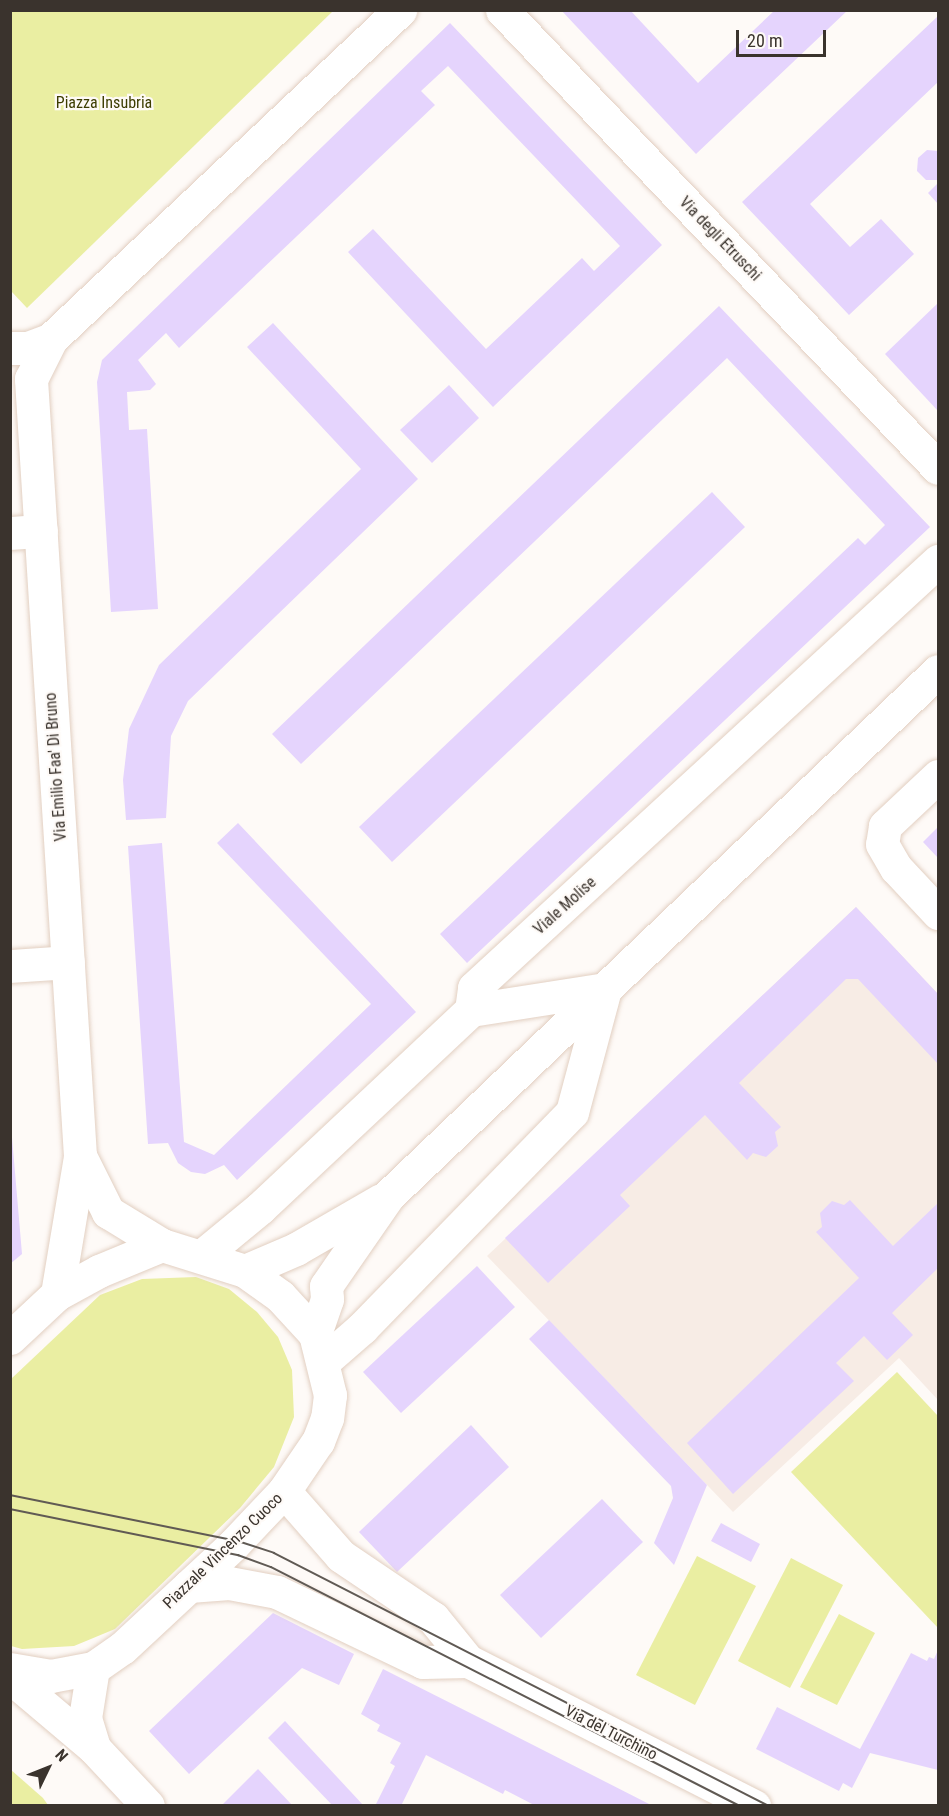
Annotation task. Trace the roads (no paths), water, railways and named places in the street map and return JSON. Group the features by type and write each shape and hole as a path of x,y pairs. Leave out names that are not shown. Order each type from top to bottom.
{"street":[{"path":"21,367 400,10"},
{"name":"Via degli Etruschi","path":"502,10 939,468"},
{"path":"10,348 28,348 51,339"},
{"name":"Via Emilio Faa' Di Bruno","path":"21,367 26,532 68,962 80,1156 57,1294"},
{"name":"Viale Molise","path":"203,1255 260,1208 471,1010 474,988 939,561"},
{"path":"319,1348 327,1299 326,1286 388,1196 939,671"},
{"path":"939,776 885,826 882,844 887,856 939,913"},
{"path":"10,966 68,962"},
{"path":"471,1010 605,989"},
{"path":"319,1348 362,1328 572,1112 605,989"},
{"name":"Via Emilio Faa' Di Bruno","path":"80,1156 108,1212 162,1245"},
{"path":"245,1271 296,1249 388,1196"},
{"path":"10,1338 57,1294 99,1271 162,1245 203,1255 245,1271 280,1296 319,1348"},
{"name":"Piazzale Vincenzo Cuoco","path":"10,1669 51,1676 93,1668 122,1648 189,1586 284,1491 313,1449 327,1418 330,1395 319,1348"},
{"name":"Via del Turchino","path":"284,1491 341,1556 433,1618 468,1661 754,1806"},
{"name":"Via del Turchino","path":"189,1586 229,1583 277,1592 423,1662 468,1661"},
{"path":"93,1668 85,1718 94,1748"},
{"path":"10,1677 94,1748 148,1806"}],"tram line":[{"path":"10,1495 238,1541 274,1553 769,1806"},
{"path":"10,1509 238,1555 271,1567 740,1806"}],"park label":[{"name":"Piazza Insubria","path":"104,103"}]}
